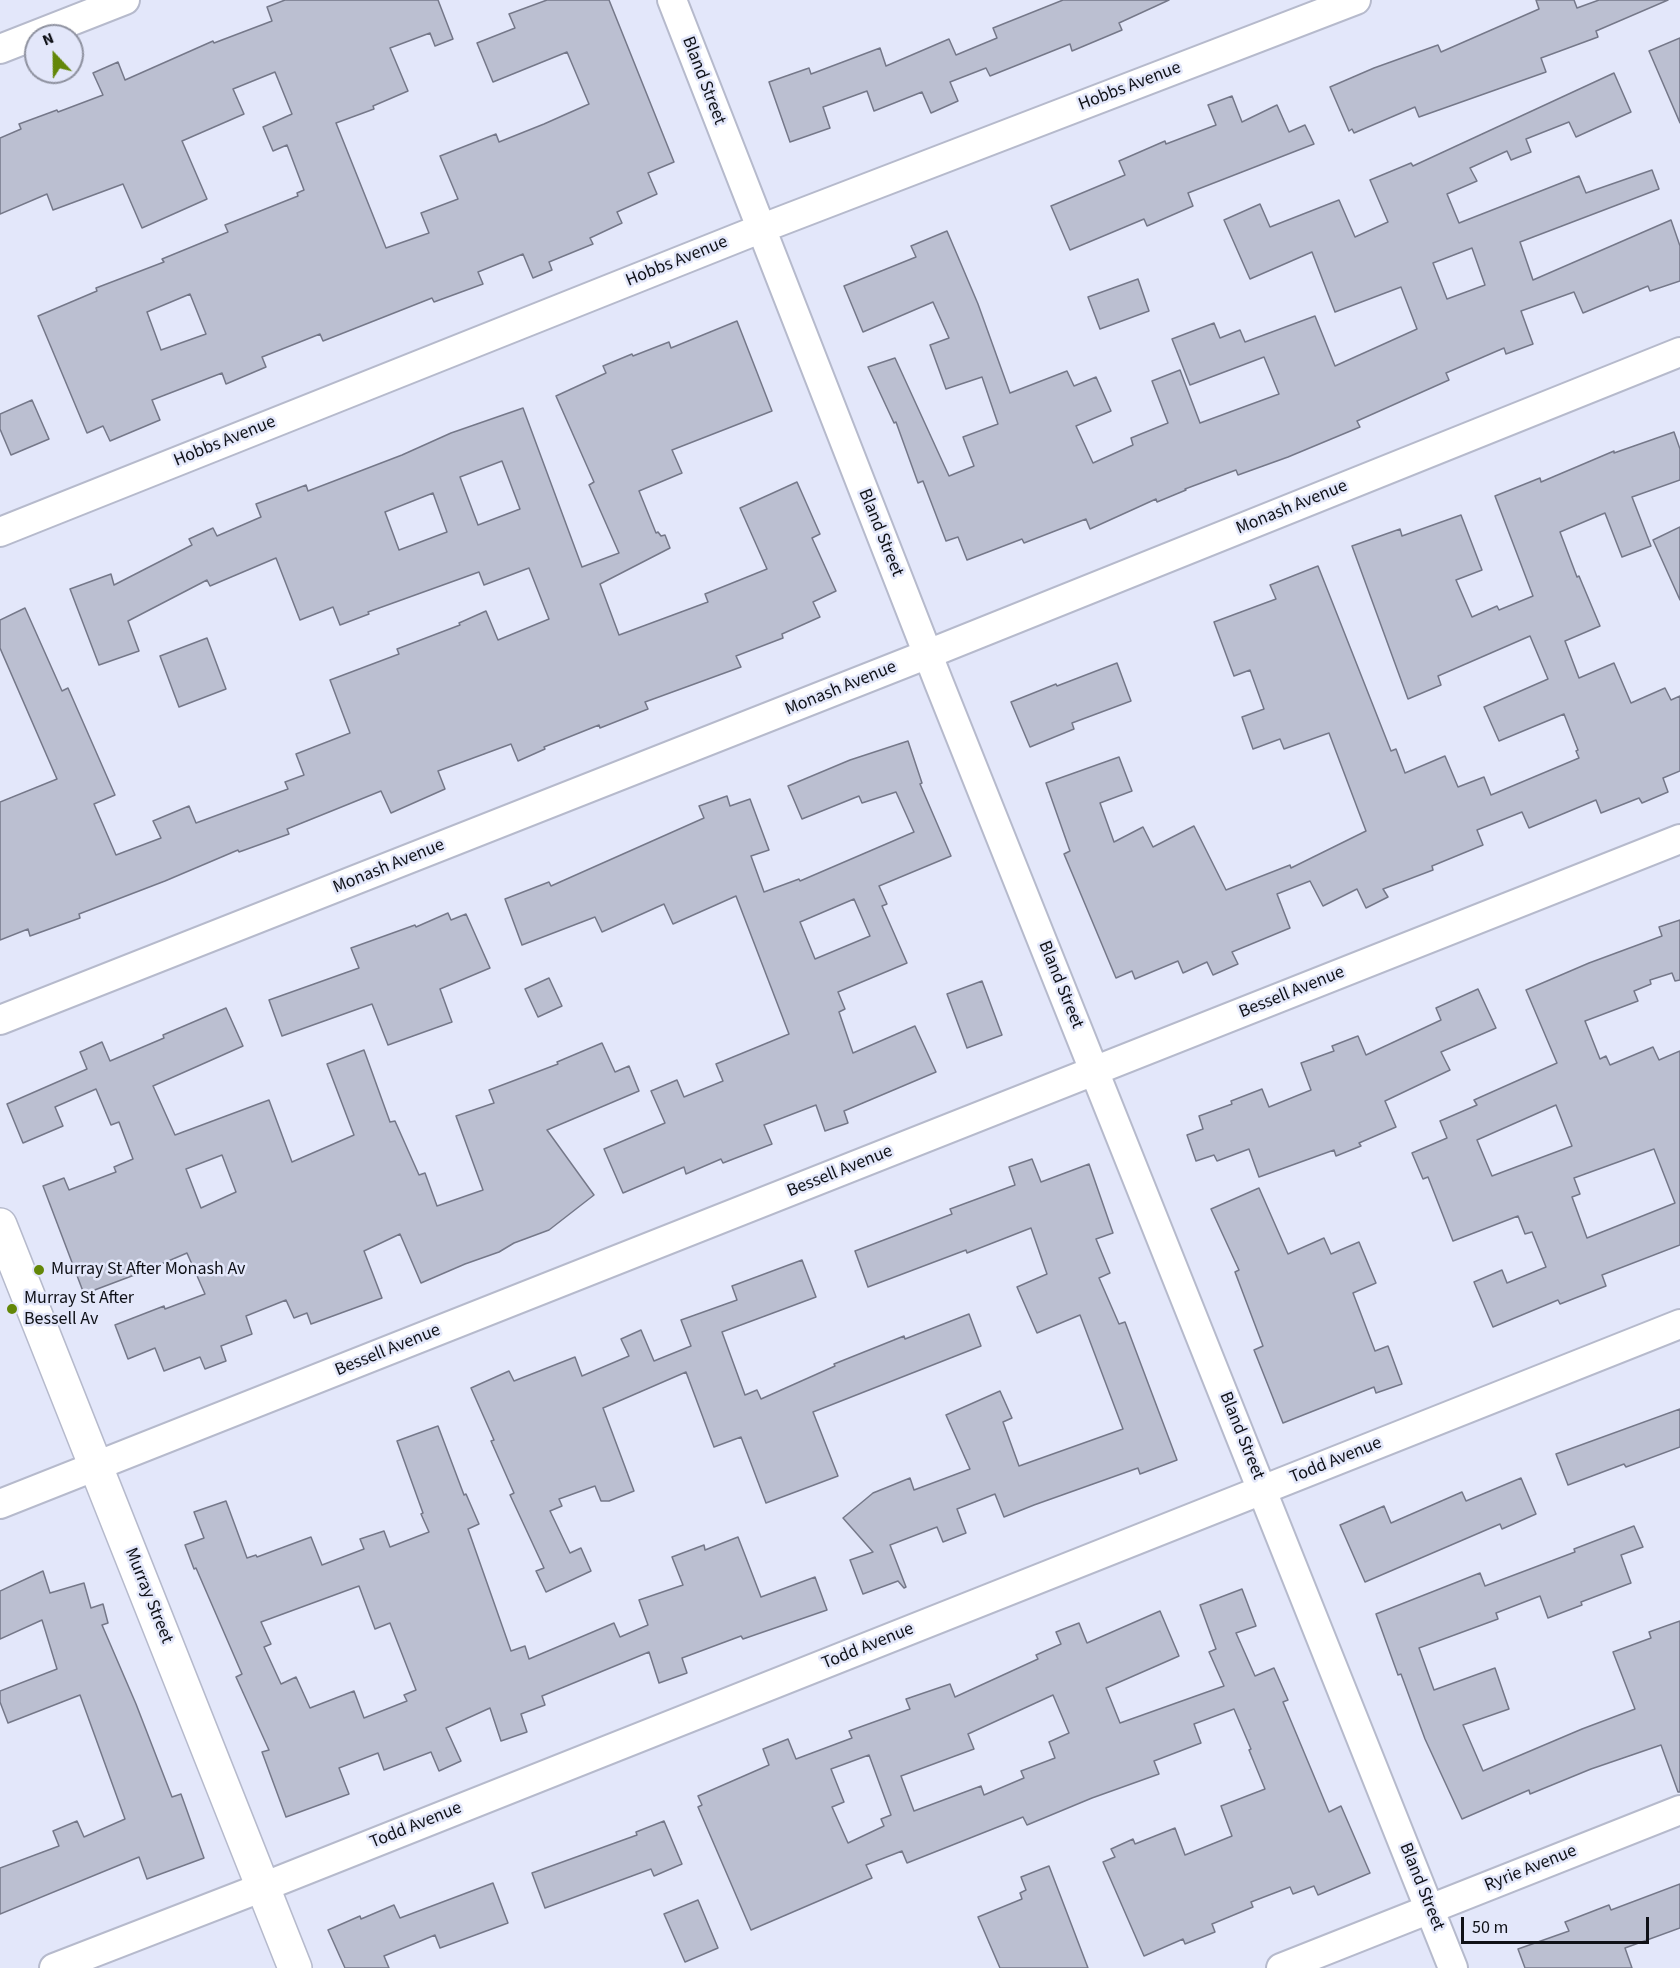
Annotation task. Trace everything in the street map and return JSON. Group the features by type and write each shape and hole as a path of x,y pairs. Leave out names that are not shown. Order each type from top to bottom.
{"main road":[{"name":"Murray Street","path":"0,1225 295,1968"}],"street":[{"path":"0,49 125,0"},
{"name":"Bland Street","path":"672,0 928,654 1454,1968"},
{"name":"Hobbs Avenue","path":"0,532 760,229 1356,0"},
{"name":"Monash Avenue","path":"0,1020 928,654 1680,352"},
{"name":"Bessell Avenue","path":"0,1504 1680,839"},
{"name":"Todd Avenue","path":"54,1968 1680,1324"},
{"name":"Ryrie Avenue","path":"1281,1968 1680,1810"}],"building":[{"path":"285,0 438,0 453,39 435,46 430,33 390,48 408,91 373,106 374,109 336,123 386,248 429,233 421,213 458,199 440,156 496,134 499,142 589,104 567,52 493,82 477,43 515,28 509,14 547,0 609,0 674,162 648,173 657,194 617,212 622,223 590,238 593,244 549,262 552,270 533,278 523,254 478,272 483,284 434,302 432,298 323,341 320,334 262,357 266,367 226,384 222,373 152,400 160,420 110,441 103,426 87,433 38,316 97,291 96,288 164,262 162,259 228,232 225,225 298,196 297,193 304,190 287,145 273,151 263,127 292,114 275,72 233,89 244,114 182,141 207,199 142,228 123,184 53,210 47,194 0,214 0,138 21,129 19,124 103,95 93,73 118,62 125,80 213,41 214,43 272,21 267,7","holes":["190,294 206,334 161,350 147,312"]},
{"path":"1063,0 1169,0 1119,23 1122,30 1072,51 1070,44 990,76 986,68 950,82 958,101 931,113 922,92 874,111 867,91 823,107 830,128 790,142 769,82 809,68 811,74 880,48 886,66 949,39 956,55 997,38 993,28"},
{"path":"1536,0 1574,0 1577,8 1599,0 1668,0 1596,31 1598,37 1541,58 1546,72 1419,117 1415,107 1354,133 1352,129 1349,131 1330,87 1438,45 1441,52 1539,9"},
{"path":"1680,38 1680,123 1649,51"},
{"path":"1614,73 1631,112 1576,137 1569,122 1526,139 1531,152 1511,160 1507,151 1470,168 1477,181 1447,194 1459,223 1579,176 1586,193 1652,170 1659,189 1520,242 1533,280 1671,220 1680,246 1680,281 1650,291 1648,286 1583,313 1574,292 1521,311 1533,344 1506,354 1504,348 1446,373 1449,380 1357,421 1360,427 1238,475 1236,470 1157,502 1156,499 1090,529 1086,519 1024,543 1022,539 967,560 958,537 946,541 923,481 918,483 896,422 894,423 868,367 895,358 949,476 974,466 963,437 998,424 982,377 946,389 930,345 949,338 933,302 863,332 844,286 916,257 911,246 947,231 978,304 1010,393 1067,371 1074,386 1096,377 1111,411 1076,426 1093,463 1133,445 1131,438 1168,423 1152,381 1180,370 1200,423 1279,394 1264,357 1190,385 1172,339 1214,323 1220,338 1240,330 1245,342 1315,316 1335,366 1417,329 1401,287 1335,312 1312,252 1250,279 1224,220 1260,204 1270,227 1339,200 1355,237 1388,222 1370,180 1411,163 1413,166","holes":["1472,248 1485,285 1447,299 1433,263"]},
{"path":"1232,96 1242,122 1277,105 1289,132 1305,125 1314,144 1188,193 1193,206 1147,226 1144,219 1070,250 1051,206 1125,175 1119,161 1165,141 1166,144 1216,125 1208,105"},
{"path":"1138,279 1149,311 1100,329 1088,297"},
{"path":"737,321 772,411 672,450 682,473 639,491 656,533 658,532 661,536 665,535 670,548 600,584 619,635 708,602 705,594 767,569 740,508 797,482 820,534 812,538 836,591 813,602 820,617 782,634 783,638 736,656 741,667 645,702 648,709 544,747 545,749 518,761 511,744 438,771 445,789 391,813 381,791 287,829 289,834 239,852 238,850 79,914 80,918 30,936 28,929 0,940 0,802 57,779 0,648 0,620 25,608 62,691 68,688 115,795 94,804 116,855 161,838 153,821 189,806 196,823 288,789 285,782 304,775 296,754 350,733 330,680 399,654 397,649 460,625 459,623 486,611 498,640 549,619 529,568 484,585 479,572 368,612 369,614 340,625 333,607 300,620 276,558 210,586 207,580 128,621 139,651 99,665 70,589 111,574 114,585 192,545 189,539 213,528 217,536 261,517 256,504 306,485 308,491 402,455 451,433 523,408 582,567 619,553 589,485 594,482 556,396 606,373 603,366 669,342 671,348","holes":["502,461 520,509 478,525 460,477","433,493 447,532 399,550 385,512"]},
{"path":"32,400 49,439 11,455 0,429 0,414"},
{"path":"1674,432 1680,449 1680,480 1632,497 1651,546 1622,557 1605,513 1560,532 1577,577 1579,576 1600,626 1565,641 1579,678 1614,663 1631,703 1665,688 1671,700 1680,696 1680,771 1663,778 1668,792 1642,803 1639,798 1601,813 1596,800 1529,828 1522,812 1477,830 1483,845 1432,866 1433,870 1383,889 1388,897 1366,908 1357,889 1323,906 1310,881 1277,894 1290,928 1232,952 1238,964 1213,975 1207,962 1183,973 1178,961 1135,979 1132,971 1116,978 1064,854 1070,851 1046,783 1119,757 1132,791 1100,803 1114,842 1143,827 1153,847 1194,826 1226,890 1290,865 1291,868 1366,831 1329,733 1284,749 1280,739 1253,749 1242,717 1264,709 1250,670 1234,676 1214,622 1276,599 1270,585 1318,566 1391,751 1396,749 1405,773 1445,756 1458,787 1484,777 1491,795 1579,758 1564,714 1499,741 1484,707 1548,679 1530,636 1438,676 1441,685 1408,699 1352,546 1400,529 1402,536 1461,515 1482,570 1456,580 1472,617 1497,606 1499,610 1533,596 1495,496 1540,478 1541,482 1614,451 1614,453"},
{"path":"1680,527 1680,600 1653,540"},
{"path":"207,638 226,689 179,707 160,656"},
{"path":"1117,663 1131,701 1072,723 1074,729 1030,747 1011,702"},
{"path":"908,741 922,783 920,784 951,856 879,886 887,904 882,906 907,963 838,992 845,1009 839,1012 853,1053 915,1026 936,1072 844,1111 848,1123 825,1131 816,1105 764,1125 772,1144 723,1163 721,1159 686,1174 684,1167 623,1193 604,1149 665,1123 651,1091 677,1080 684,1097 723,1081 716,1064 789,1034 736,896 673,924 664,904 602,932 595,917 522,945 505,899 549,882 551,886 704,818 699,806 727,796 730,806 750,799 769,850 751,856 764,892 799,879 800,881 914,832 896,792 862,803 859,796 802,819 788,786 850,760","holes":["854,899 870,936 815,959 800,922"]},
{"path":"448,913 451,920 466,914 490,968 440,989 452,1022 388,1045 372,1004 282,1036 269,1000 359,968 351,948 415,925 416,927"},
{"path":"1680,920 1680,980 1675,981 1672,973 1650,980 1651,984 1634,991 1638,1001 1585,1021 1600,1059 1606,1056 1610,1065 1653,1047 1659,1060 1680,1051 1680,1245 1602,1275 1606,1286 1560,1304 1558,1300 1493,1327 1474,1282 1502,1270 1507,1283 1546,1267 1532,1232 1525,1234 1518,1216 1453,1241 1428,1177 1423,1179 1412,1153 1447,1138 1440,1121 1477,1105 1474,1100 1557,1063 1526,990 1589,963 1662,936 1659,927","holes":["1556,1105 1572,1146 1492,1176 1477,1140","1654,1149 1675,1203 1587,1238 1572,1197 1580,1194 1574,1178"]},
{"path":"549,978 562,1006 538,1017 525,989"},
{"path":"982,981 1002,1035 967,1048 947,994"},
{"path":"1478,989 1496,1028 1441,1052 1450,1070 1385,1101 1396,1127 1359,1143 1361,1146 1336,1156 1334,1150 1259,1177 1249,1149 1217,1161 1214,1155 1196,1161 1187,1135 1203,1129 1199,1116 1232,1104 1231,1101 1262,1089 1269,1107 1311,1090 1301,1063 1334,1051 1332,1046 1358,1036 1366,1055 1441,1020 1436,1008"},
{"path":"226,1008 243,1046 153,1086 175,1135 269,1100 292,1162 354,1135 327,1064 364,1050 390,1122 395,1121 419,1175 425,1173 437,1206 483,1190 456,1116 494,1103 489,1090 558,1064 557,1062 602,1043 615,1072 629,1066 639,1091 547,1130 594,1195 549,1230 421,1283 400,1234 364,1251 382,1298 311,1324 307,1313 294,1318 286,1300 246,1316 252,1334 221,1346 226,1361 205,1369 200,1357 164,1371 155,1348 128,1359 115,1325 164,1306 165,1309 205,1294 187,1253 84,1294 43,1186 64,1178 69,1190 116,1172 114,1167 133,1159 119,1122 111,1125 96,1089 55,1107 63,1126 23,1143 7,1104 87,1069 80,1052 102,1042 110,1061 164,1038 163,1035","holes":["222,1155 236,1192 201,1208 186,1169"]},
{"path":"1032,1159 1041,1182 1089,1164 1113,1233 1096,1239 1110,1273 1099,1278 1119,1324 1125,1322 1177,1460 1140,1474 1138,1468 1004,1517 995,1494 957,1509 966,1533 943,1542 937,1527 890,1545 906,1587 904,1588 898,1581 863,1594 850,1560 873,1552 843,1518 873,1493 910,1478 914,1490 970,1469 946,1415 1000,1391 1012,1418 1003,1422 1019,1466 1123,1429 1080,1315 1037,1333 1017,1287 1047,1274 1031,1228 868,1287 855,1251 952,1214 950,1209 1015,1185 1009,1167"},
{"path":"1259,1188 1288,1254 1324,1238 1331,1254 1359,1242 1376,1283 1353,1293 1375,1351 1388,1346 1402,1384 1376,1393 1374,1387 1283,1423 1254,1350 1263,1346 1235,1272 1239,1270 1211,1209"},
{"path":"802,1260 816,1297 722,1332 745,1395 757,1390 761,1399 835,1366 834,1364 904,1336 905,1339 969,1314 981,1346 813,1412 838,1476 766,1503 741,1437 714,1447 686,1372 603,1408 634,1491 609,1501 601,1501 595,1486 559,1499 562,1506 550,1511 570,1553 581,1548 591,1571 546,1592 536,1571 544,1568 510,1495 514,1493 471,1388 509,1371 514,1381 575,1357 582,1376 629,1356 621,1339 641,1330 654,1361 691,1346 681,1320 737,1300 732,1286"},
{"path":"1680,1409 1680,1447 1626,1467 1624,1464 1568,1485 1556,1454"},
{"path":"438,1426 464,1495 466,1494 479,1524 468,1529 511,1651 525,1646 529,1659 614,1623 620,1637 648,1625 639,1600 683,1585 672,1557 704,1545 705,1550 738,1537 761,1597 815,1577 827,1610 743,1639 741,1636 682,1658 687,1673 659,1683 649,1652 542,1696 545,1705 521,1714 527,1732 501,1741 490,1708 446,1728 461,1761 439,1771 431,1752 384,1770 378,1753 339,1768 349,1794 286,1817 262,1752 269,1750 236,1677 242,1674 185,1545 204,1538 194,1512 226,1501 247,1558 256,1555 257,1557 311,1537 322,1565 364,1549 360,1539 384,1531 390,1547 429,1532 397,1441","holes":["359,1586 375,1629 390,1623 416,1690 404,1695 407,1701 364,1718 354,1691 310,1708 296,1677 281,1684 264,1647 271,1644 261,1622"]},
{"path":"1521,1478 1536,1514 1502,1529 1500,1524 1365,1582 1340,1525 1384,1506 1391,1523 1462,1492 1466,1501"},
{"path":"1634,1526 1643,1547 1621,1555 1631,1583 1581,1602 1582,1605 1548,1618 1540,1596 1496,1613 1498,1619 1419,1648 1434,1690 1495,1668 1509,1709 1463,1725 1483,1771 1635,1709 1613,1652 1651,1638 1649,1632 1680,1621 1680,1792 1678,1792 1661,1745 1591,1769 1530,1794 1529,1790 1462,1819 1425,1739 1401,1674 1398,1675 1376,1614 1480,1573 1485,1586 1575,1552 1574,1549"},
{"path":"43,1571 50,1593 84,1583 91,1608 103,1604 108,1623 102,1625 172,1797 181,1794 204,1858 147,1879 139,1857 0,1914 0,1868 59,1846 53,1831 77,1821 84,1837 125,1819 80,1695 8,1723 0,1702 0,1691 57,1669 42,1620 0,1639 0,1591"},
{"path":"1242,1589 1256,1626 1236,1633 1255,1676 1274,1668 1288,1700 1283,1702 1329,1812 1341,1806 1370,1873 1318,1895 1314,1886 1293,1894 1290,1887 1251,1902 1253,1907 1212,1924 1215,1932 1185,1944 1183,1939 1144,1956 1103,1862 1115,1857 1111,1849 1133,1839 1135,1844 1175,1828 1185,1855 1232,1836 1221,1806 1265,1789 1234,1709 1194,1724 1201,1743 1154,1761 1159,1774 1027,1825 1023,1817 907,1863 902,1851 866,1865 872,1878 751,1930 698,1807 702,1805 698,1796 769,1765 763,1749 788,1739 796,1759 852,1738 849,1731 910,1709 906,1699 950,1684 955,1697 1038,1659 1036,1655 1061,1644 1056,1632 1079,1623 1087,1643 1160,1611 1179,1656 1106,1688 1120,1723 1224,1686 1209,1652 1216,1649 1200,1605","holes":["1053,1695 1069,1733 1049,1742 1055,1758 1021,1771 1024,1778 984,1795 981,1786 914,1811 901,1776 974,1749 968,1734","869,1755 891,1815 881,1819 884,1826 848,1843 832,1807 844,1802 831,1769"]},
{"path":"664,1821 682,1864 654,1876 651,1869 545,1908 532,1873 637,1835 636,1832"},
{"path":"1049,1866 1088,1968 1000,1968 978,1917 1022,1899 1020,1893 1026,1890 1021,1877"},
{"path":"493,1883 508,1923 440,1948 435,1935 384,1956 389,1968 345,1968 328,1930 394,1905 400,1918"},
{"path":"1680,1884 1680,1928 1625,1948 1632,1968 1525,1968 1518,1949 1569,1931 1565,1922 1609,1905 1611,1910"},
{"path":"698,1900 718,1948 685,1962 664,1914"}],"place":[{"name":"Murray St After Monash Av","path":"39,1270"},
{"name":"Murray St After Bessell Av","path":"12,1309"}]}
